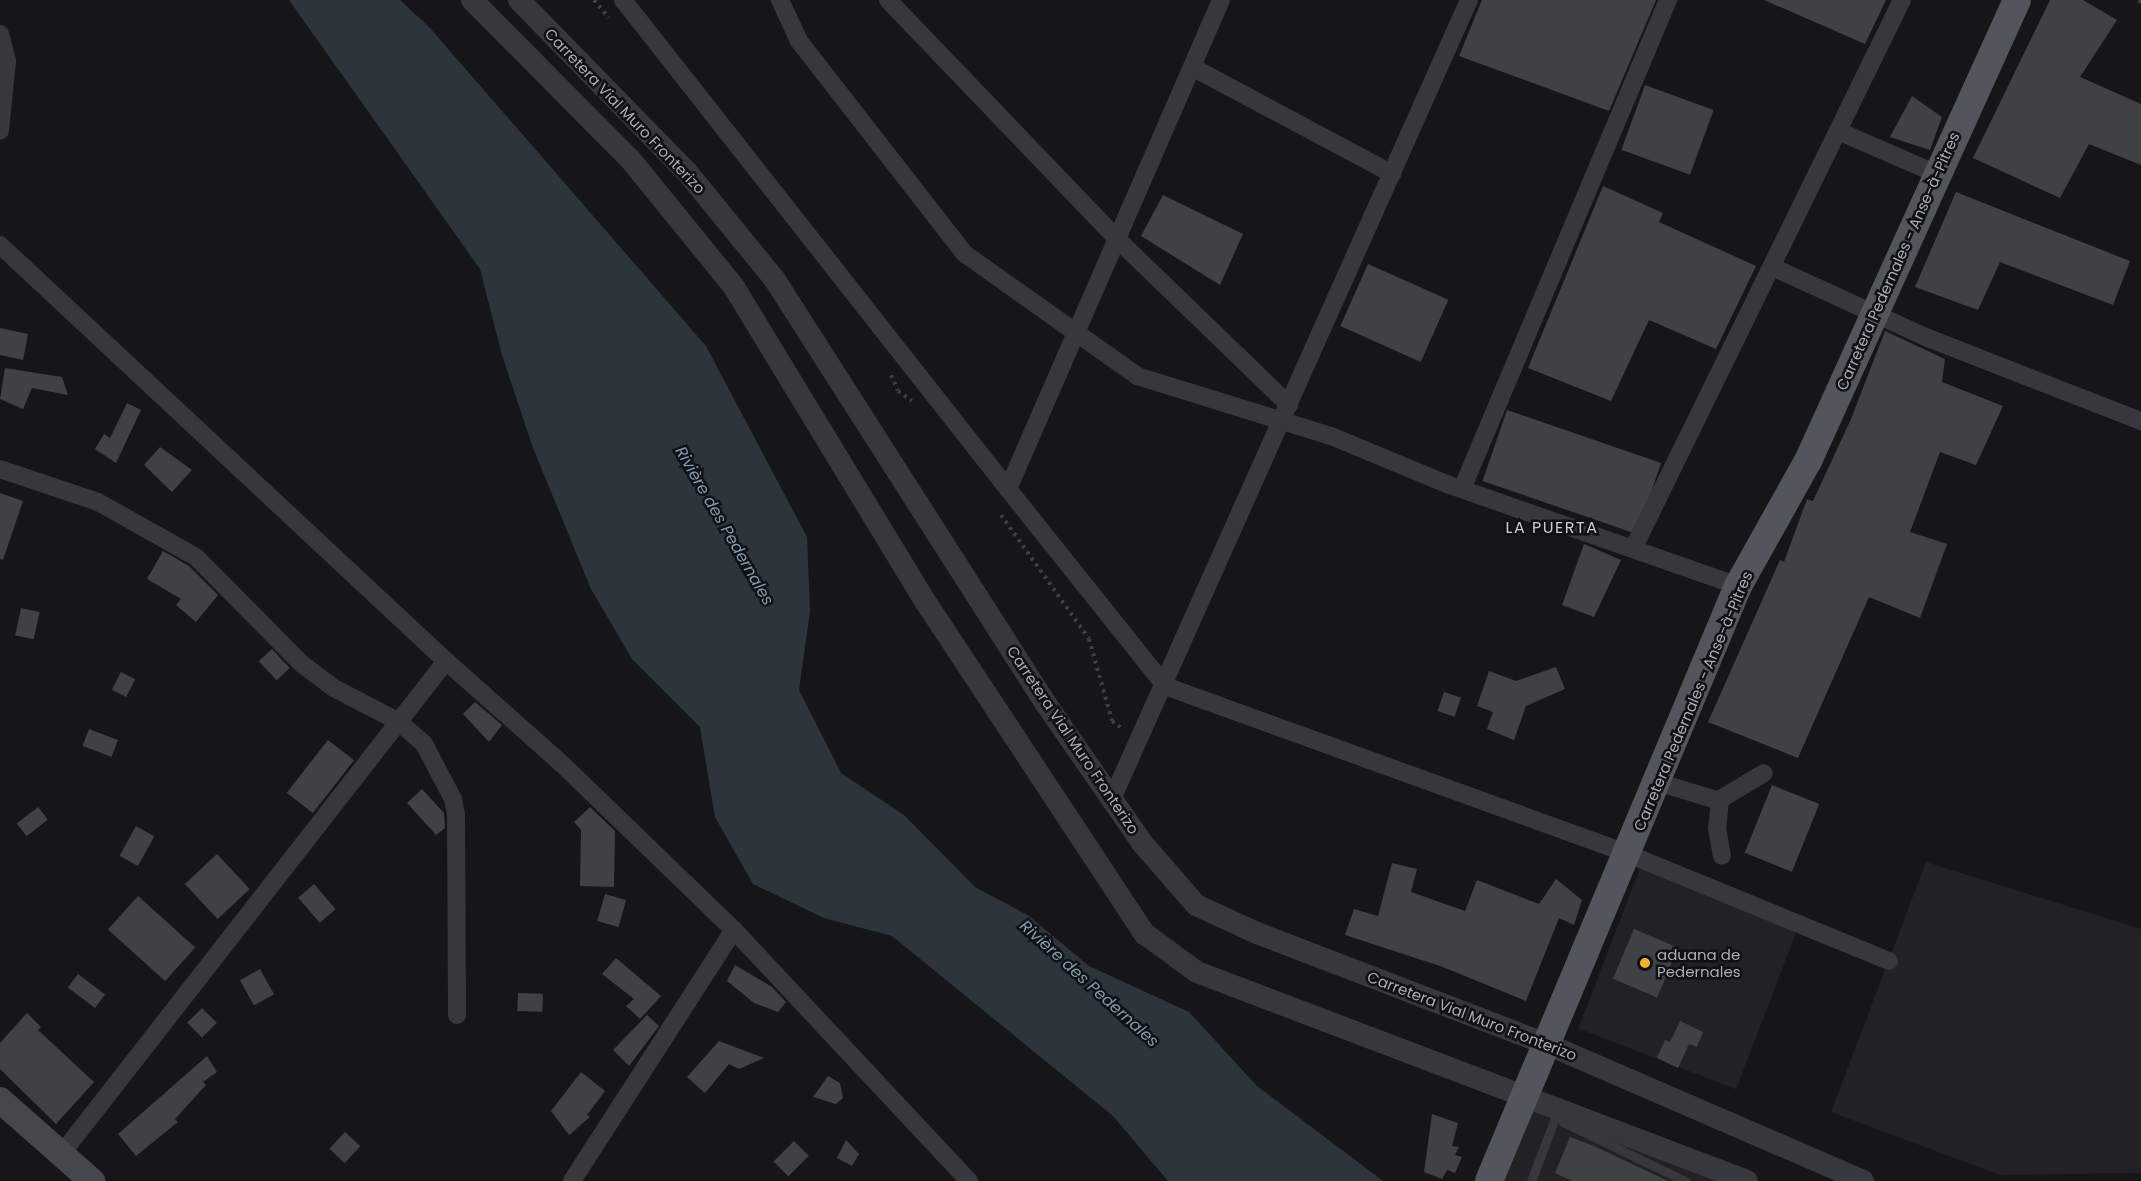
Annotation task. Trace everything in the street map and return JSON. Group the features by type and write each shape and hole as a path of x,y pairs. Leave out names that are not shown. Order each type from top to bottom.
{"main road":[{"name":"Carretera Pedernales - Anse-à-Pitres","path":"1489,1181 1527,1097 1738,586 1808,461 2017,0"},
{"path":"0,1100 63,1152 92,1181"}],"street":[{"name":"Carretera Vial Muro Fronterizo","path":"472,0 630,159 734,287 927,604 1145,934 1197,972 1747,1181"},
{"name":"Carretera Vial Muro Fronterizo","path":"519,0 687,172 775,280 1046,704 1143,844 1196,904 1257,933 1549,1044 1863,1181"},
{"path":"623,0 1165,686 1628,854 1889,961"},
{"path":"780,0 799,41 965,254 1077,331 1137,376 1331,436 1462,489 1738,586"},
{"path":"888,0 1115,237 1289,405"},
{"path":"1008,489 1115,237 1221,0"},
{"path":"1112,799 1165,686 1280,422 1469,0"},
{"path":"1462,489 1668,0"},
{"path":"1633,549 1902,0"},
{"path":"0,34 7,61 0,131"},
{"path":"1192,67 1392,174"},
{"path":"1838,132 1937,174"},
{"path":"0,245 446,661 562,764 734,930 969,1181"},
{"path":"1772,267 1928,338 2141,421"},
{"path":"0,468 98,502 196,556 302,664 334,688 399,722 424,744 453,799 456,814 457,1015"},
{"path":"63,1152 446,661"},
{"path":"1657,782 1719,800 1764,773"},
{"path":"1719,800 1717,828 1722,856"},
{"path":"572,1181 734,930"}],"lane":[{"path":"1527,1097 1555,1118 1685,1181"},
{"path":"1531,1181 1555,1118"}],"shaded area":[{"path":"1926,862 2141,929 2141,1173 2000,1175 1831,1112"},
{"path":"1640,868 1798,929 1736,1089 1578,1029"},
{"path":"1540,1091 1735,1181 1499,1181"}],"water":[{"name":"Rivière des Pedernales","path":"289,0 400,0 430,28 706,346 807,537 810,611 799,690 841,773 904,815 975,887 1029,916 1089,966 1189,1012 1257,1086 1383,1181 1168,1181 1113,1116 892,936 824,918 753,884 715,817 700,727 632,659 591,589 533,448 502,355 480,269"}],"building":[{"path":"1482,0 1656,0 1609,111 1459,56"},
{"path":"1764,0 1886,0 1865,44"},
{"path":"2050,0 2083,0 2117,20 2080,77 2141,104 2141,165 2089,144 2060,198 1973,158"},
{"path":"1645,85 1714,110 1690,175 1621,150"},
{"path":"1912,96 1942,117 1930,150 1890,137"},
{"path":"1603,186 1663,213 1659,222 1756,266 1716,349 1649,320 1611,401 1528,368"},
{"path":"1956,192 2130,261 2113,305 2000,262 1978,310 1915,287"},
{"path":"1163,195 1243,234 1220,285 1141,236"},
{"path":"1368,264 1448,300 1421,362 1340,326"},
{"path":"0,328 28,334 23,360 0,355"},
{"path":"1885,331 1945,359 1942,382 2003,406 1976,465 1940,452 1910,532 1947,544 1920,618 1869,597 1798,758 1708,722 1780,560 1784,562 1807,499 1813,501 1851,419"},
{"path":"5,368 62,377 68,395 32,388 23,409 0,399"},
{"path":"127,403 141,410 116,463 95,449 104,434 110,438"},
{"path":"1507,410 1661,463 1637,534 1483,481"},
{"path":"160,447 192,470 172,492 144,465"},
{"path":"0,493 23,501 3,560 0,559"},
{"path":"1584,544 1621,560 1594,617 1562,605"},
{"path":"163,551 189,566 218,595 196,622 176,605 181,599 147,579"},
{"path":"21,608 40,612 34,639 15,635"},
{"path":"272,649 290,668 277,680 259,661"},
{"path":"1556,667 1565,689 1526,706 1514,740 1487,729 1493,712 1477,706 1489,671 1516,681"},
{"path":"121,672 135,679 126,697 112,690"},
{"path":"1444,692 1461,698 1455,717 1437,711"},
{"path":"475,702 502,725 489,742 463,714"},
{"path":"89,729 118,740 111,757 83,746"},
{"path":"328,740 354,760 313,813 287,793"},
{"path":"1772,785 1819,804 1792,872 1745,853"},
{"path":"422,789 444,813 445,828 436,835 407,803"},
{"path":"38,807 48,820 27,836 17,824"},
{"path":"590,807 615,831 614,887 580,886 581,830 574,822"},
{"path":"136,826 154,836 138,866 120,856"},
{"path":"217,854 250,889 218,919 185,884"},
{"path":"1392,863 1417,869 1411,892 1465,911 1477,880 1539,904 1556,879 1582,900 1574,925 1559,918 1526,1001 1443,967 1345,935 1354,909 1378,916"},
{"path":"314,884 336,909 320,923 298,898"},
{"path":"605,894 626,900 618,927 597,921"},
{"path":"138,896 195,948 165,981 108,929"},
{"name":"aduana de Pedernales","path":"1634,929 1678,948 1657,997 1613,979"},
{"path":"616,958 661,996 640,1019 626,1006 634,999 602,974"},
{"path":"735,965 772,987 786,1002 778,1012 754,1003 727,981"},
{"path":"260,969 274,994 254,1006 240,980"},
{"path":"78,974 105,994 95,1008 68,988"},
{"path":"518,993 543,994 542,1012 517,1011"},
{"path":"202,1008 217,1023 202,1038 187,1023"},
{"path":"27,1013 41,1027 38,1030 94,1082 56,1124 0,1069 0,1043"},
{"path":"647,1015 659,1026 629,1066 613,1050"},
{"path":"1680,1021 1703,1032 1697,1047 1689,1044 1678,1068 1657,1058 1665,1040 1670,1042"},
{"path":"719,1041 764,1058 739,1069 729,1064 705,1093 687,1077"},
{"path":"207,1056 217,1072 203,1082 206,1085 175,1119 178,1122 136,1156 118,1134"},
{"path":"581,1072 605,1091 587,1115 590,1117 569,1135 551,1111"},
{"path":"828,1076 840,1083 843,1098 836,1104 813,1097"},
{"path":"1432,1114 1458,1123 1452,1146 1459,1147 1455,1155 1462,1157 1455,1173 1447,1170 1442,1179 1424,1172"},
{"path":"345,1132 360,1146 345,1163 329,1149"},
{"path":"1570,1137 1668,1181 1572,1181 1555,1173"},
{"path":"846,1140 859,1154 852,1166 837,1158"},
{"path":"794,1141 809,1156 788,1176 773,1162"}],"place":[{"name":"aduana de Pedernales","path":"1645,963"}],"district":[{"name":"LA PUERTA","path":"1552,528"}]}
